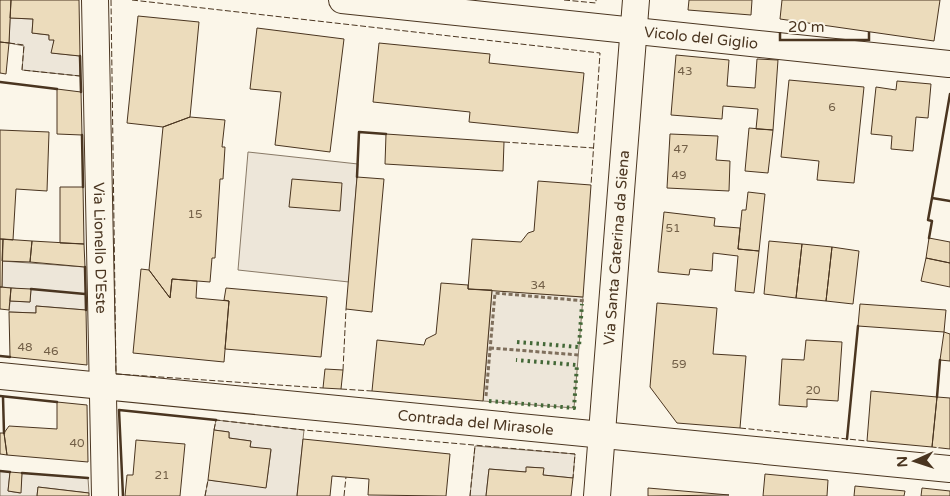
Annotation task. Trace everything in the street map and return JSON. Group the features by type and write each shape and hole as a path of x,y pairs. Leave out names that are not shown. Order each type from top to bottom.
{"street":[{"name":"Via Lionello D'Este","path":"95,0 101,385 105,496"},
{"name":"Via Santa Caterina da Siena","path":"597,496 636,0"},
{"name":"Vicolo del Giglio","path":"353,1 948,64"},
{"name":"Contrada del Mirasole","path":"0,376 950,468"}],"path":[{"path":"484,423 495,293 586,301"},
{"path":"490,348 609,357"}],"shaded area":[{"path":"10,18 33,19 32,33 49,35 49,39 54,40 52,53 80,56 80,76 22,70 24,46 9,43"},
{"path":"248,152 358,164 349,282 238,270"},
{"path":"2,261 85,267 86,310 36,306 36,313 9,312 10,301 30,302 31,290 2,287"},
{"path":"492,290 583,297 574,408 483,401"},
{"path":"216,420 304,430 297,496 205,496 208,480 266,487 271,450 250,447 251,441 229,438 229,432 214,430"},
{"path":"475,446 575,454 573,478 543,475 543,468 527,467 526,472 489,469 486,496 470,496"},
{"path":"0,471 10,472 8,491 20,493 22,473 88,478 89,493 38,487 37,496 0,496"}],"building":[{"path":"0,0 11,0 9,43 0,42"},
{"path":"11,0 79,0 80,56 51,53 54,40 49,40 49,35 32,33 33,19 10,18"},
{"path":"689,0 752,0 751,15 688,10"},
{"path":"782,0 940,0 934,41 780,19"},
{"path":"138,16 199,22 190,117 163,127 127,123"},
{"path":"257,28 344,39 330,152 275,145 281,92 250,89"},
{"path":"0,42 9,43 6,74 0,73"},
{"path":"379,43 490,54 489,63 584,73 578,133 469,122 470,112 373,102"},
{"path":"676,55 729,60 727,86 755,88 757,59 778,60 773,130 756,129 758,109 723,106 722,119 671,115"},
{"path":"789,80 864,87 854,183 817,180 819,161 781,157"},
{"path":"897,81 931,84 928,118 916,117 913,151 891,149 892,136 871,134 876,87 896,90"},
{"path":"57,89 81,92 82,135 57,134"},
{"path":"190,117 225,120 222,147 225,147 223,179 220,179 215,258 212,258 210,282 172,279 170,298 149,270 163,127"},
{"path":"749,128 773,130 768,173 745,171"},
{"path":"0,130 49,132 47,191 16,189 13,240 0,239"},
{"path":"386,134 504,142 503,171 385,164"},
{"path":"670,134 718,136 716,160 730,161 729,191 667,188"},
{"path":"357,177 384,179 372,312 346,309"},
{"path":"292,179 342,183 340,211 289,207"},
{"path":"538,181 591,185 583,297 468,289 472,239 521,242 528,233 534,231"},
{"path":"60,187 83,187 84,244 60,243"},
{"path":"748,192 765,194 759,251 738,249 742,210 746,210"},
{"path":"664,212 715,218 714,226 740,228 738,249 759,251 754,293 735,291 738,256 713,253 712,271 690,269 689,275 658,272"},
{"path":"929,238 950,242 950,263 926,258"},
{"path":"0,239 3,239 2,287 0,287"},
{"path":"3,239 32,241 30,262 2,261"},
{"path":"32,241 84,244 85,267 30,262"},
{"path":"769,241 802,244 796,298 764,294"},
{"path":"802,244 832,247 826,301 796,298"},
{"path":"832,247 859,251 853,304 826,301"},
{"path":"926,258 950,263 950,287 921,281"},
{"path":"141,269 149,270 170,298 172,279 197,281 196,298 229,301 224,362 133,353"},
{"path":"441,283 468,285 468,289 492,290 483,401 372,391 377,340 424,345 426,339 436,334"},
{"path":"0,287 11,288 9,310 0,309"},
{"path":"11,288 31,289 30,302 10,301"},
{"path":"226,288 327,297 321,357 225,349 229,301 224,300"},
{"path":"657,303 717,308 713,354 746,356 740,428 677,423 650,387"},
{"path":"860,304 946,310 944,332 858,326"},
{"path":"36,306 86,310 87,365 10,357 9,312 36,313"},
{"path":"944,332 950,334 950,361 940,360"},
{"path":"806,340 842,342 838,401 807,399 807,407 779,405 782,359 804,360"},
{"path":"325,369 343,370 341,389 323,388"},
{"path":"871,391 937,397 932,447 867,441"},
{"path":"937,397 950,398 950,449 932,447"},
{"path":"57,402 87,405 88,462 7,455 4,433 9,426 57,429"},
{"path":"214,430 229,432 229,438 251,441 250,447 271,449 266,488 208,480"},
{"path":"0,433 4,433 7,455 0,454"},
{"path":"303,439 450,454 446,496 368,495 369,479 332,476 330,496 297,496"},
{"path":"136,440 185,444 180,496 125,496 127,475 133,475"},
{"path":"526,467 544,468 543,475 573,478 571,496 486,496 489,469 526,472"},
{"path":"10,472 22,473 21,493 8,491"},
{"path":"765,474 828,480 827,496 763,496"},
{"path":"855,486 905,491 904,496 854,496"},
{"path":"38,487 89,493 89,496 37,496"},
{"path":"648,488 729,495 648,496"},
{"path":"922,488 950,491 950,496 921,496"}],"hedge":[{"path":"517,342 579,347 582,304"},
{"path":"489,401 574,408 577,365 516,360"}],"fence":[{"path":"111,0 116,374 323,388"},
{"path":"132,0 600,53 591,185"},
{"path":"564,0 596,3 596,0"},
{"path":"9,43 24,45 22,70 80,76"},
{"path":"504,142 594,148"},
{"path":"343,370 346,309"},
{"path":"341,389 372,391"},
{"path":"214,430 216,420 304,430 575,454 573,478"},
{"path":"740,428 867,441"},
{"path":"470,496 475,446"},
{"path":"344,496 346,477"},
{"path":"205,496 208,480"}],"wall":[{"path":"80,56 81,92"},
{"path":"0,82 57,89"},
{"path":"950,94 932,198 950,201"},
{"path":"357,177 359,132 386,134"},
{"path":"82,135 83,187"},
{"path":"929,238 932,221 928,220 932,198"},
{"path":"85,267 86,310"},
{"path":"31,289 85,294"},
{"path":"847,439 858,326"},
{"path":"0,356 10,357"},
{"path":"937,397 940,360"},
{"path":"0,396 57,402"},
{"path":"3,397 4,433"},
{"path":"123,496 119,410 216,420"},
{"path":"0,471 10,472"},
{"path":"22,473 88,478"}]}
